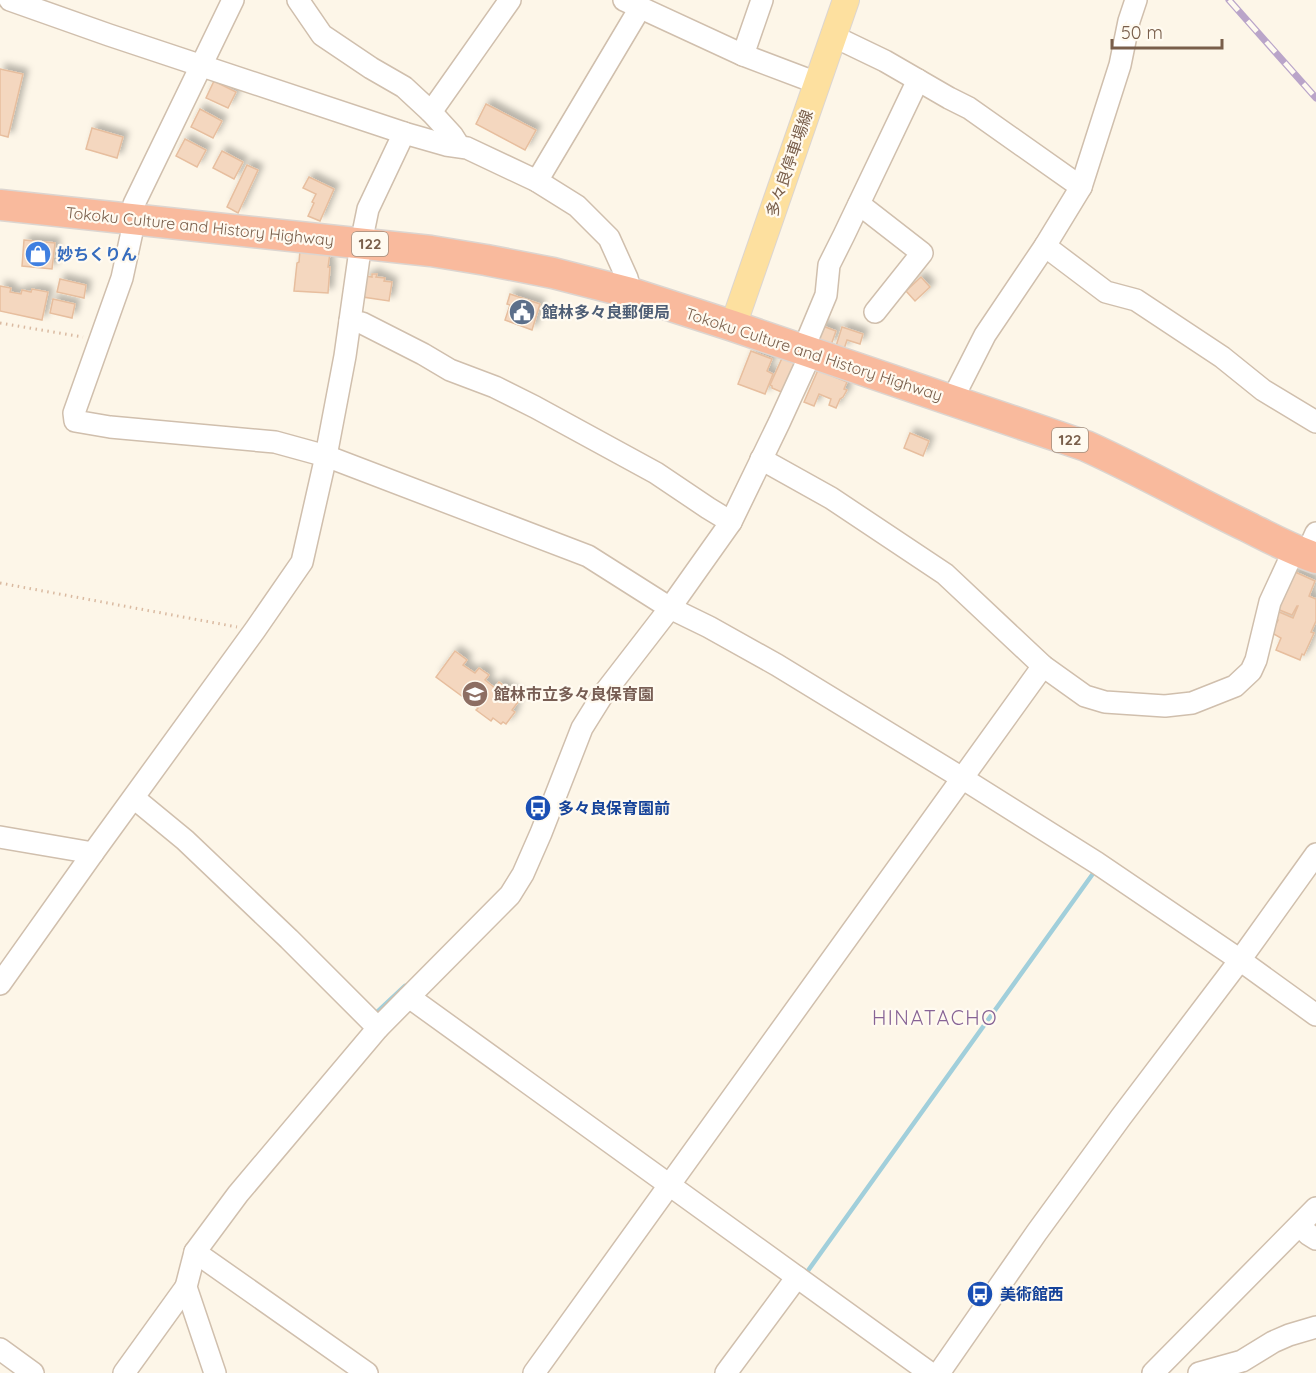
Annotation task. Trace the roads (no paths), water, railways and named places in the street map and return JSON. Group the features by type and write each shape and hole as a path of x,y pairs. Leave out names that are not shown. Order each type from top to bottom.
{"highway":[{"name":"Tokoku Culture and History Highway","path":"0,205 431,251 553,273 631,293 1086,446 1308,549"}],"main road":[{"name":"多々良停車場線","path":"733,326 846,0"}],"street":[{"path":"10,0 404,133 446,146 467,148 537,181 577,206 609,238 627,278 631,293"},
{"path":"233,0 134,204 135,218 122,278 74,413 75,421 110,427 274,442 326,456 588,556 670,608 777,665 1097,863 1240,960 1316,1015"},
{"path":"298,0 322,35 404,87 431,112 459,146"},
{"path":"431,112 510,0"},
{"path":"743,55 762,0"},
{"path":"952,400 985,334 1045,246 1081,187 1120,65 1136,0"},
{"path":"537,181 633,3 743,55 817,83"},
{"path":"833,36 885,61 969,108 1081,187"},
{"path":"124,1373 186,1287 195,1252 238,1194 378,1028 510,895 523,874 582,728 602,696 670,608 731,522 761,459 807,351 826,295 829,264 918,80"},
{"path":"0,984 302,562 326,456 345,356 368,209 404,133"},
{"path":"859,204 922,253 875,312"},
{"path":"1045,246 1106,292 1136,300 1222,357 1263,390 1316,422"},
{"path":"350,321 362,323 450,370 495,387 535,407 656,473 731,522"},
{"path":"761,459 831,498 945,574 1043,666 1085,696 1105,702 1165,706 1192,703 1234,686 1251,670 1257,660 1270,602 1308,549"},
{"path":"534,1373 1043,666"},
{"path":"134,798 185,840 378,1028"},
{"path":"0,837 93,853"},
{"path":"939,1373 1121,1117 1240,960 1316,854"},
{"path":"409,997 930,1373"},
{"path":"1153,1373 1316,1208"},
{"path":"1300,1224 1308,1234 1316,1239"},
{"path":"195,1252 367,1373"},
{"path":"726,1373 797,1277"},
{"path":"186,1287 215,1373"},
{"path":"1199,1373 1242,1361 1281,1339 1316,1327"},
{"path":"0,1349 33,1373"}],"waterway":[{"path":"803,1270 807,1272 1092,875"},
{"path":"375,1014 405,986"}],"railway":[{"path":"1229,0 1316,98"}],"place":[{"name":"妙ちくりん","path":"38,254"},
{"name":"館林多々良郵便局","path":"522,312"},
{"name":"館林市立多々良保育園","path":"475,694"},
{"name":"多々良保育園前","path":"538,808"},
{"name":"美術館西","path":"980,1294"}],"district":[{"name":"HINATACHO","path":"935,1018"}]}
